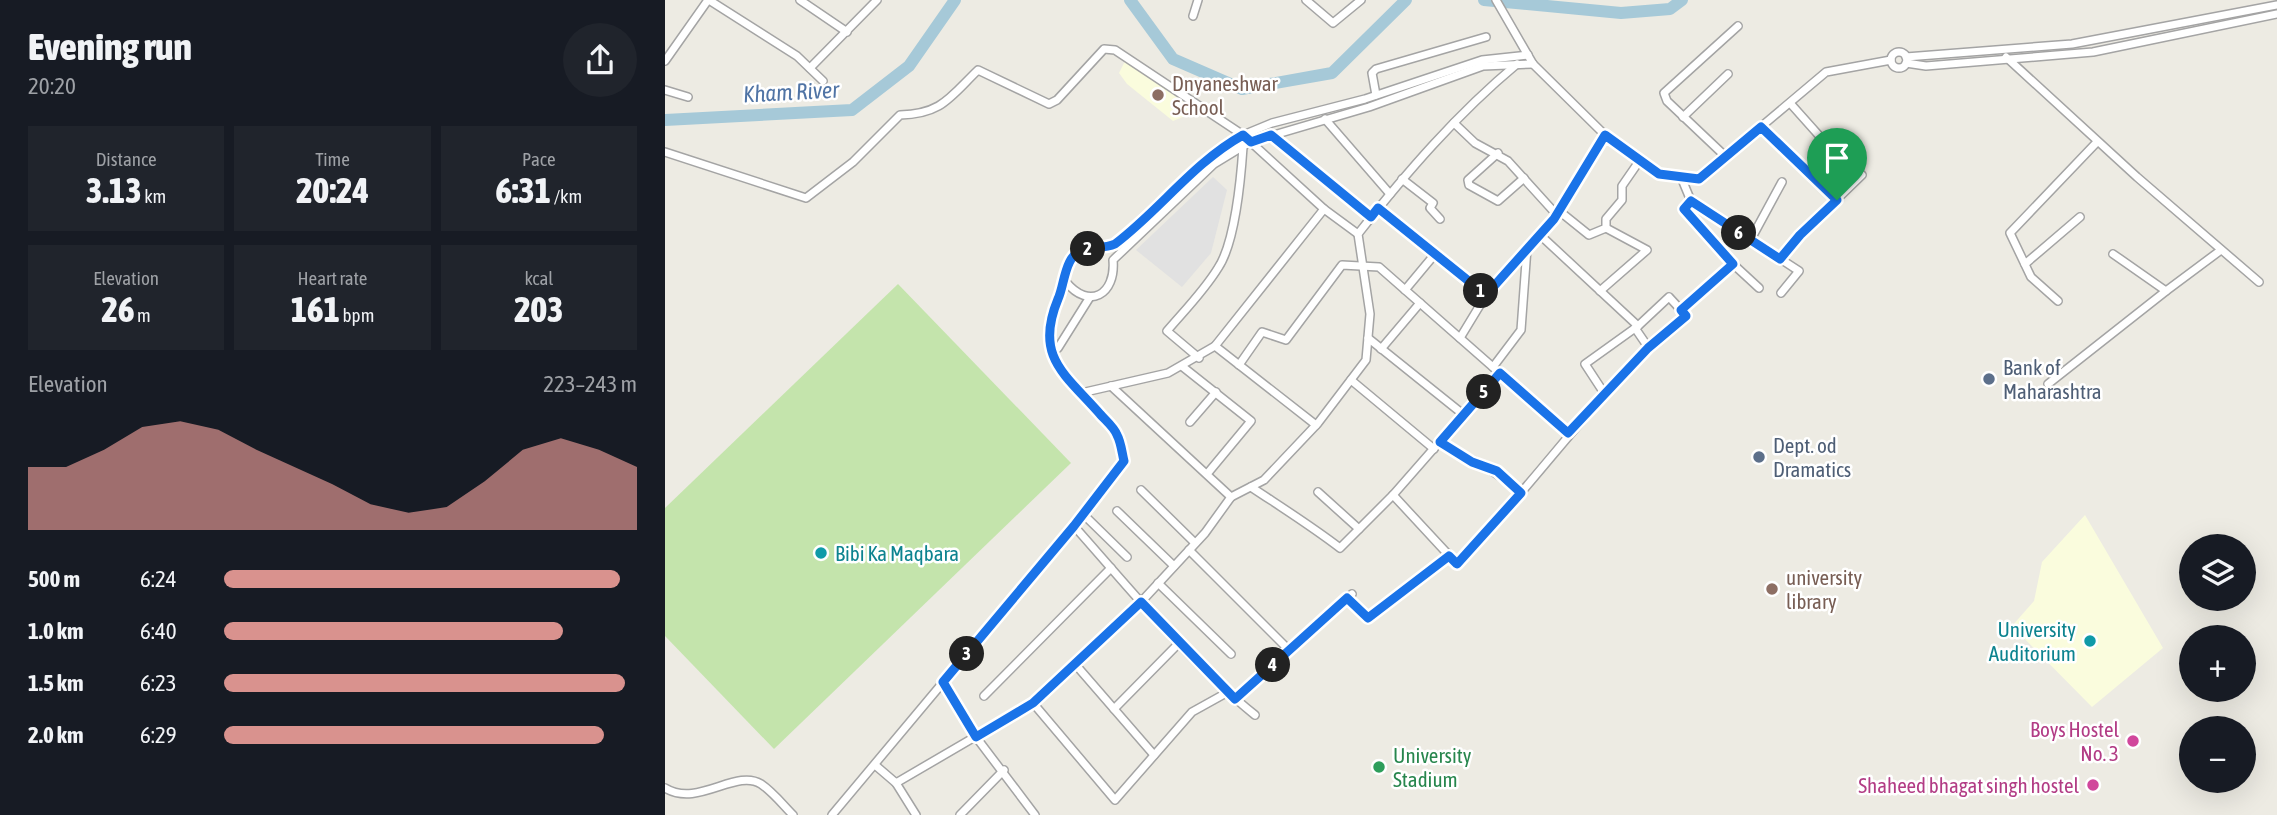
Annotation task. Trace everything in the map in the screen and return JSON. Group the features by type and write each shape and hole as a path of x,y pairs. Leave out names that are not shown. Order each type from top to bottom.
{"street":[{"path":"800,0 847,32"},
{"path":"810,68 877,0"},
{"path":"1193,16 1198,0"},
{"path":"1306,0 1333,23 1361,0"},
{"path":"1496,0 1533,64 1605,135 1659,174 1699,179 1826,72 1891,60 1896,67 1906,60 2072,44 2139,34 2277,5"},
{"path":"665,61 711,1 797,56 824,81"},
{"path":"1906,60 1926,66 2093,52 2277,14"},
{"path":"1725,156 1667,101 1664,93 1738,26"},
{"path":"1376,95 1372,73 1376,69 1486,37"},
{"path":"665,152 806,198 853,162 900,115 923,114 937,109 978,70 1049,104 1057,100 1104,49 1115,50 1243,135 1324,209 1357,234 1370,314 1366,360 1316,425 1263,480 1231,497 1195,543 1141,602 1033,703 896,783"},
{"path":"2005,50 2007,59 2259,282"},
{"path":"832,815 1074,526 1124,461 1117,434 1056,366 1048,343 1050,320 1066,282 1067,267 1077,252 1085,249 1102,250 1130,233 1202,162 1243,135 1272,123 1376,95 1482,60 1528,55"},
{"path":"1357,234 1402,179 1454,123 1517,64"},
{"path":"1066,282 1077,293 1090,297 1103,293 1110,286 1113,260 1214,164 1251,142 1369,107 1483,66 1533,64"},
{"path":"1683,117 1728,74"},
{"path":"665,90 688,97"},
{"path":"1780,259 1800,235 1862,175 1823,140 1790,103"},
{"path":"1325,119 1390,194"},
{"path":"1454,123 1475,143 1498,153 1557,212 1589,236 1606,228"},
{"path":"1761,127 1837,200"},
{"path":"1271,135 1371,217"},
{"path":"1460,338 1486,295 1557,212 1605,135"},
{"path":"2058,302 2031,277 2010,233 2098,142"},
{"path":"1199,358 1167,331 1220,267 1237,202 1243,147"},
{"path":"1498,153 1468,180 1469,185 1498,201 1524,178"},
{"path":"1606,228 1606,219 1622,200 1622,186 1640,160"},
{"path":"1681,177 1691,201 1799,271 1781,293"},
{"path":"1402,179 1433,203 1430,208 1440,219"},
{"path":"1750,241 1782,182"},
{"path":"1691,201 1684,209 1733,264 1759,288"},
{"path":"1378,208 1486,295"},
{"path":"1081,393 1183,367 1215,346 1324,209"},
{"path":"2025,264 2080,217"},
{"path":"1600,291 1647,250 1606,228"},
{"path":"1539,234 1636,327 1648,348"},
{"path":"1493,367 1521,330 1527,246"},
{"path":"1102,250 1113,260"},
{"path":"2048,384 2221,250"},
{"path":"1405,290 1435,254"},
{"path":"2113,254 2166,291"},
{"path":"1681,310 1733,264"},
{"path":"1239,365 1262,332 1286,340 1342,265 1379,267 1568,433"},
{"path":"1052,352 1058,348 1090,297"},
{"path":"1393,495 1457,564 1521,493 1568,433 1604,393 1648,348 1686,316 1669,297 1636,327 1585,364 1604,393"},
{"path":"1381,349 1420,303"},
{"path":"1368,338 1464,415"},
{"path":"1215,346 1316,425"},
{"path":"1183,367 1251,421 1207,474"},
{"path":"1251,487 1275,505 1291,511 1340,548 1393,495 1500,373"},
{"path":"1351,380 1437,445 1497,471 1521,493"},
{"path":"1111,386 1231,497"},
{"path":"1190,422 1216,392"},
{"path":"1141,490 1195,543"},
{"path":"1318,492 1359,529"},
{"path":"1117,511 1174,566"},
{"path":"1083,514 1127,557"},
{"path":"1074,526 1141,602 1235,699 1255,715"},
{"path":"1189,550 1289,650"},
{"path":"1235,699 1350,596 1368,618 1449,556"},
{"path":"984,696 1111,568"},
{"path":"1158,583 1231,654"},
{"path":"1114,709 1180,642"},
{"path":"1075,664 1154,755"},
{"path":"943,682 976,737 1035,815"},
{"path":"1033,703 1115,800 1192,712 1229,692"},
{"path":"875,765 896,783 916,815"},
{"path":"960,815 1003,770"},
{"path":"665,788 674,793 694,795 744,780 760,783 793,815"}],"shaded area":[{"name":"Dnyaneshwar School","path":"1125,61 1191,107 1185,116 1173,121 1127,84 1119,73"},
{"path":"1213,177 1227,190 1211,253 1182,287 1136,250"},
{"path":"2085,515 2163,648 2092,707 2012,626 2034,601 2042,562"}],"green space":[{"name":"Bibi Ka Maqbara","path":"898,284 1071,463 774,749 665,636 665,508"}],"waterway":[{"name":"Kham River","path":"665,120 852,110 909,66 955,0"},
{"name":"Kham River","path":"1130,0 1173,59 1242,89 1332,73 1406,0"},
{"name":"Kham River","path":"1484,0 1621,13 1670,9 1682,0"}],"place":[{"name":"Dnyaneshwar School","path":"1158,95"},
{"name":"Bank of Maharashtra","path":"1989,379"},
{"name":"Dept. od Dramatics","path":"1759,457"},
{"name":"Bibi Ka Maqbara","path":"821,553"},
{"name":"university library","path":"1772,589"},
{"name":"University Auditorium","path":"2090,641"},
{"name":"Boys Hostel No. 3","path":"2133,741"},
{"name":"University Stadium","path":"1379,767"},
{"name":"Shaheed bhagat singh hostel","path":"2093,785"}],"route":[{"path":"1761,127 1837,200 1800,235 1780,259 1691,201 1684,209 1733,264 1681,310 1686,316 1648,348 1568,433 1500,373 1440,442 1472,462 1497,471 1521,493 1499,521 1457,564 1449,556 1368,618 1347,598 1235,699 1141,602 1033,703 976,737 943,682 1074,526 1124,461 1117,434 1056,366 1048,343 1050,320 1066,282 1065,274 1071,259 1077,252 1085,249 1102,250 1115,244 1130,233 1202,162 1243,135 1251,142 1271,135 1371,217 1378,208 1486,295 1490,287 1554,219 1563,200 1605,135 1659,174 1699,179 1761,127"}]}
